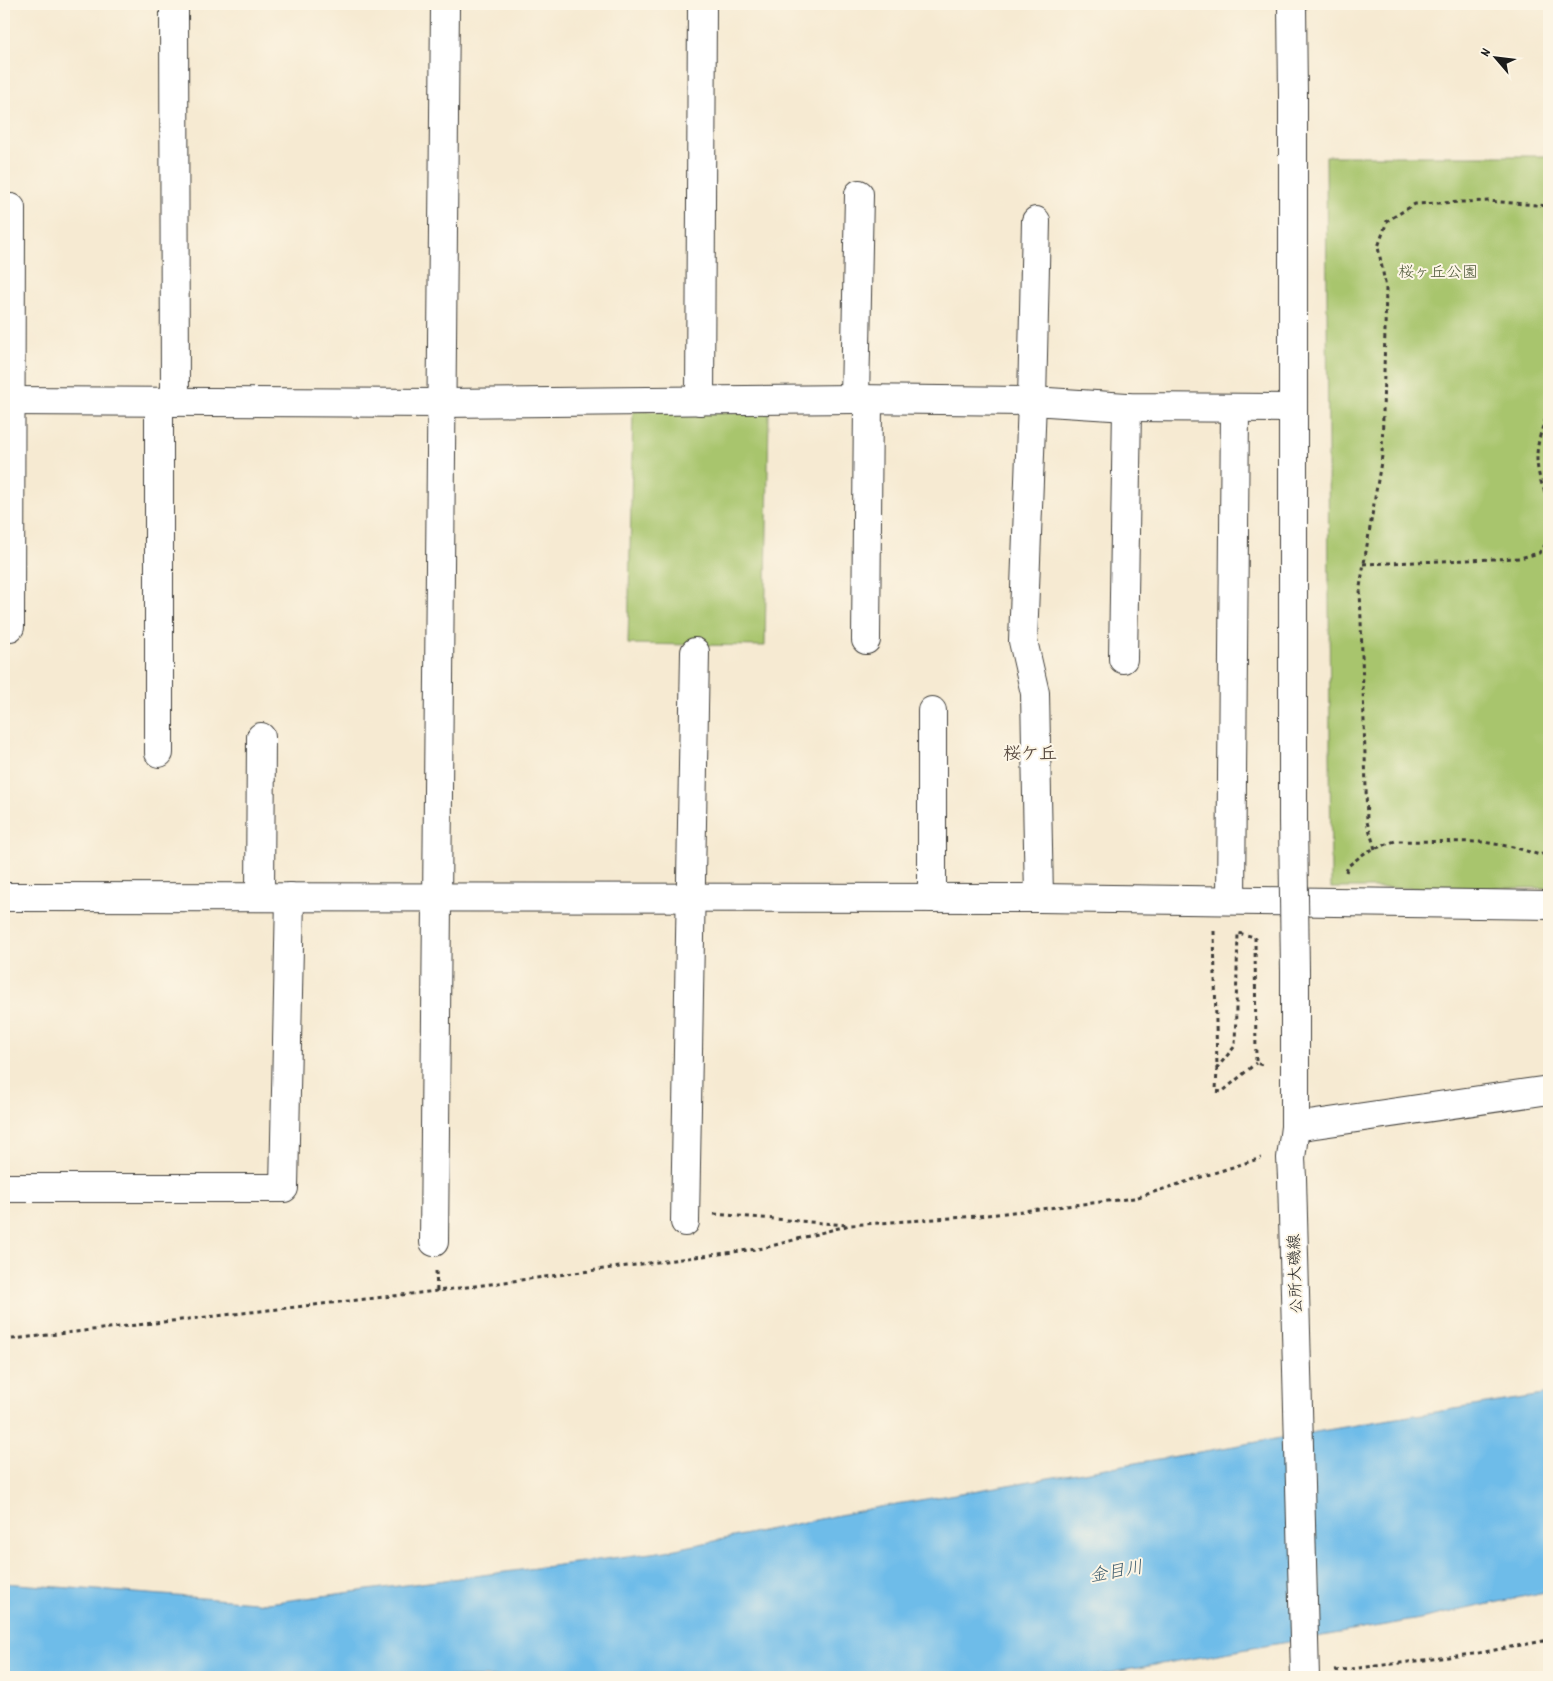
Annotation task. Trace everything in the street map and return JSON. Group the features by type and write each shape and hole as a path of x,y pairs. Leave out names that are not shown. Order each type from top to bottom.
{"street":[{"path":"159,753 174,4"},
{"path":"434,1242 445,4"},
{"path":"700,400 702,4"},
{"name":"公所大磯線","path":"1292,4 1294,96 1292,408 1295,1128 1291,1158 1305,1677"},
{"path":"859,194 866,640"},
{"path":"10,627 7,401 11,208"},
{"path":"1036,221 1032,401 1023,641 1035,694 1039,898"},
{"path":"7,401 441,403 862,400 1032,401 1127,407 1292,408"},
{"path":"1123,659 1127,407"},
{"path":"1231,900 1235,408"},
{"path":"686,1217 695,652"},
{"path":"932,711 932,898"},
{"path":"260,897 261,737"},
{"path":"4,897 1039,898 1549,905"},
{"path":"4,1188 284,1188 290,898"},
{"path":"1295,1128 1549,1090"}],"path":[{"path":"1375,849 1367,822 1360,587 1382,456 1386,288 1378,247 1387,221 1415,204 1488,201 1549,206"},
{"path":"1549,412 1538,442 1536,466 1543,489 1549,500"},
{"path":"1364,564 1520,558 1539,553 1549,540"},
{"path":"1337,903 1337,888 1348,866 1366,852 1395,841 1483,842 1513,847 1540,855 1549,851"},
{"path":"1214,928 1216,1091 1222,1092 1256,1062 1255,937 1238,933 1235,1046 1217,1068"},
{"path":"1256,1062 1268,1067"},
{"path":"686,1217 850,1225 979,1216 1135,1198 1266,1156"},
{"path":"4,1340 437,1291 764,1248 850,1225"},
{"path":"1334,1671 1473,1654 1549,1640"}],"green space":[{"name":"桜ヶ丘公園","path":"1326,156 1549,156 1549,888 1331,888"},
{"path":"633,411 769,413 765,646 628,644"}],"water":[{"name":"金目川","path":"1549,1394 1549,1591 1420,1619 1086,1677 4,1677 4,1583 268,1603 666,1551 868,1509 1397,1418"}],"district":[{"name":"桜ケ丘","path":"1030,753"}]}
